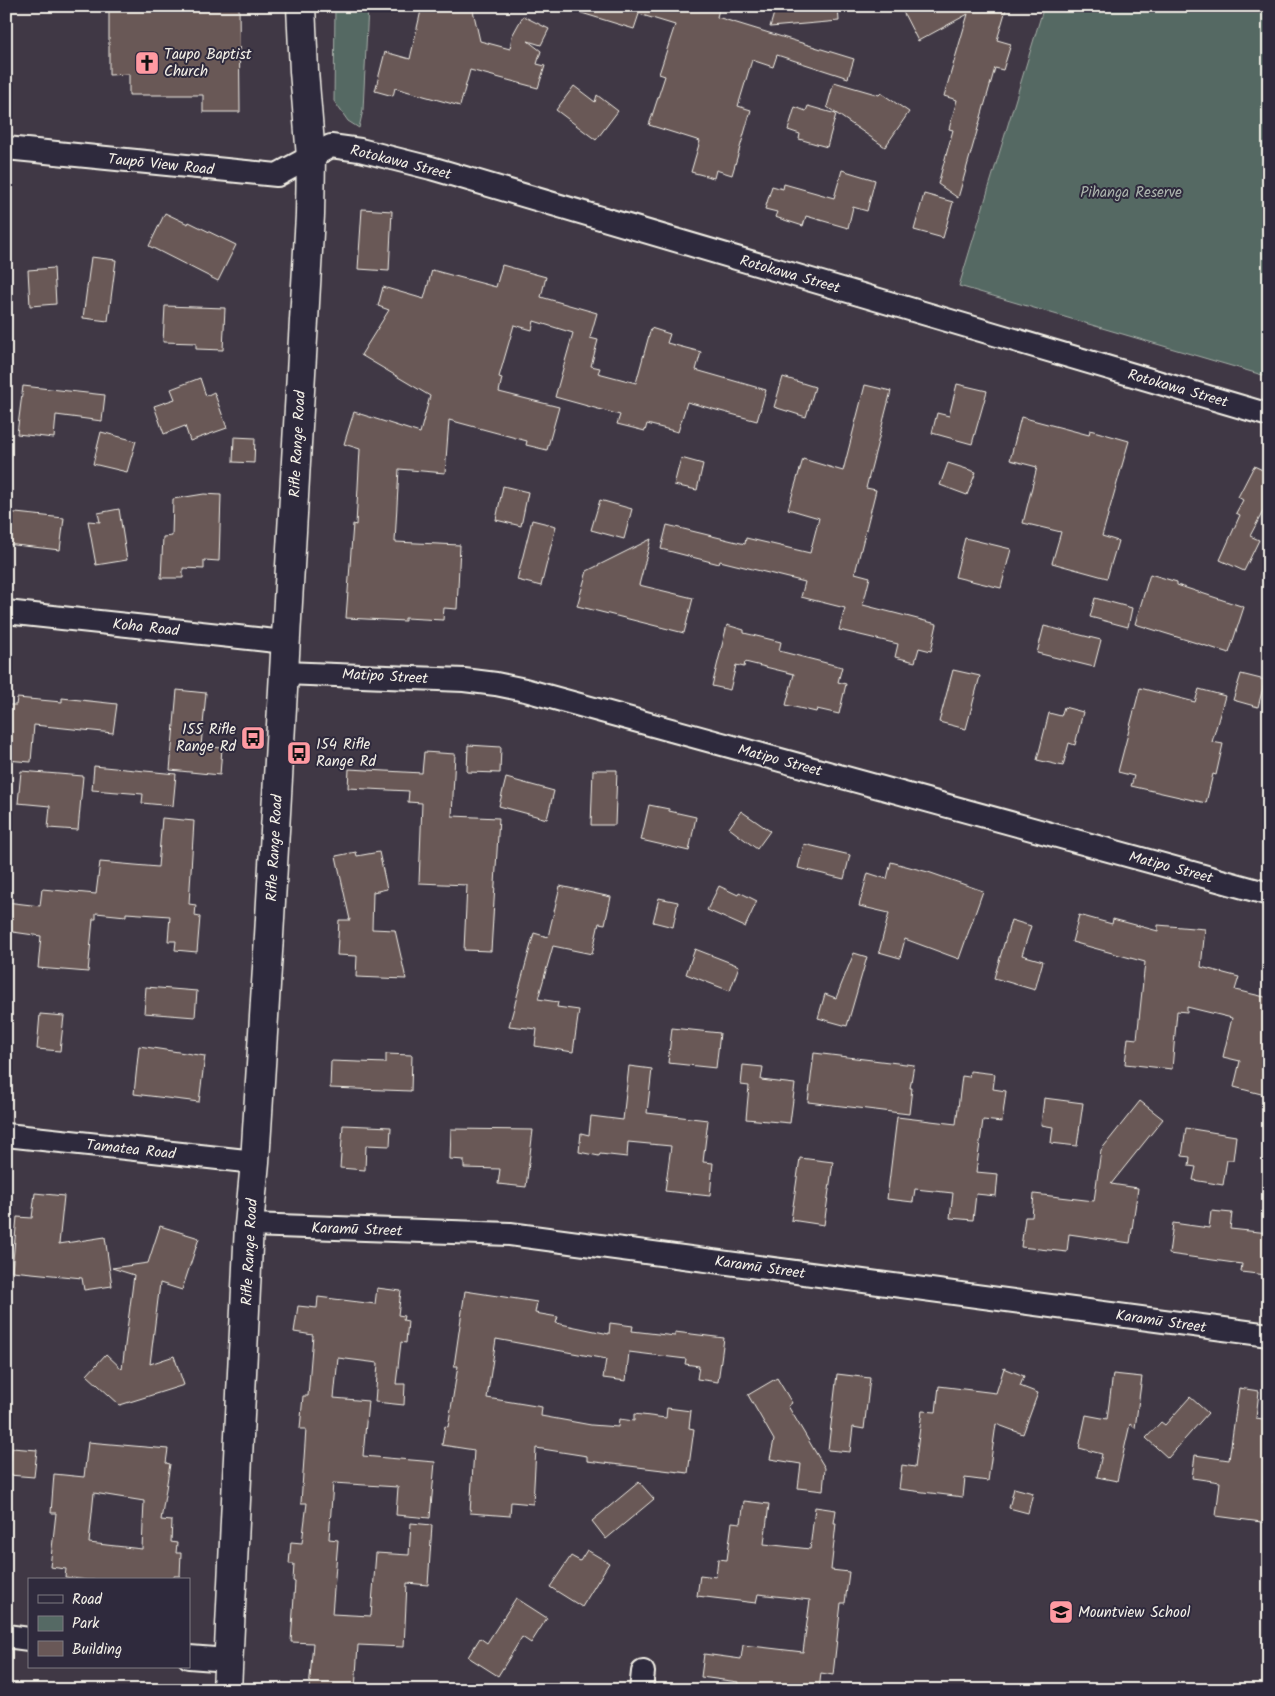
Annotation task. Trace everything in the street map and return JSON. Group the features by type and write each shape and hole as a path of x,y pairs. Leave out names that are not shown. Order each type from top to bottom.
{"street":[{"name":"Rifle Range Road","path":"226,1690 249,1225 255,1162 310,225 311,157 301,6"},
{"name":"Rotokawa Street","path":"311,157 331,146 360,150 396,159 1269,415"},
{"name":"Taupō View Road","path":"6,148 277,176 311,157"},
{"name":"Koha Road","path":"6,612 285,642"},
{"name":"Matipo Street","path":"284,673 464,680 525,690 1269,894"},
{"name":"Tamatea Road","path":"6,1135 255,1162"},
{"name":"Karamū Street","path":"249,1225 510,1234 1269,1335"},
{"path":"6,1636 28,1639"},
{"path":"190,1657 228,1660"}],"green space":[{"path":"335,6 368,6 363,110 359,128 348,121 334,101"},
{"name":"Pihanga Reserve","path":"1044,6 1269,6 1269,377 959,286"}],"building":[{"name":"Taupo Baptist Church","path":"109,6 239,6 240,112 203,112 203,95 129,95 129,74 109,75"},
{"path":"422,6 472,6 480,41 510,49 512,36 523,16 549,29 541,45 528,41 541,51 537,64 545,66 538,88 470,70 460,106 395,88 393,96 375,91 385,52 410,59"},
{"path":"576,6 720,6 717,17 854,59 848,78 777,55 773,67 752,60 738,106 751,110 732,175 716,170 714,178 691,172 700,141 649,125 665,76 659,74 675,25 639,14 634,29 575,11"},
{"path":"776,6 838,6 839,21 770,27"},
{"path":"900,6 1007,6 997,40 1011,44 1003,70 995,68 958,198 938,184 953,130 949,129 957,100 944,96 968,14 918,41"},
{"path":"834,82 879,95 881,93 909,112 885,147 827,107"},
{"path":"574,86 595,102 597,95 618,111 596,140 556,110"},
{"path":"808,106 836,114 827,147 799,139 800,134 788,130 795,107 806,111"},
{"path":"842,170 875,180 867,211 853,207 848,228 806,216 803,226 775,217 777,212 765,209 772,186 783,189 784,184 834,198"},
{"path":"924,194 953,202 943,238 914,230"},
{"path":"362,209 392,211 389,271 358,269"},
{"path":"165,213 188,224 189,222 236,245 218,281 149,246"},
{"path":"91,257 116,260 108,321 83,318"},
{"path":"502,265 546,277 541,297 597,313 590,338 598,340 591,366 600,368 598,373 636,383 651,328 670,334 667,343 701,352 696,370 766,390 757,421 687,402 678,432 647,424 645,431 617,424 620,415 555,397 573,333 534,321 532,330 514,325 499,377 502,378 499,392 559,407 547,450 526,445 527,441 449,420 445,473 399,469 395,542 460,545 457,609 444,608 443,620 405,618 405,621 346,618 353,524 356,525 360,449 344,444 354,412 420,433 430,396 361,355 389,310 378,306 383,287 424,299 432,270 496,287"},
{"path":"54,268 56,304 30,306 28,270"},
{"path":"165,306 225,308 223,350 196,349 196,343 163,342"},
{"path":"783,377 815,387 806,417 774,407"},
{"path":"200,378 206,396 214,392 227,428 190,441 185,426 164,434 154,406 175,399 171,389"},
{"path":"957,384 987,391 972,444 932,433 937,413 949,416"},
{"path":"865,385 891,391 866,488 876,490 855,573 870,577 863,605 937,624 931,651 919,648 915,662 895,657 898,644 839,630 845,608 801,597 805,582 720,561 719,564 661,549 667,525 745,544 746,538 810,553 819,518 788,509 803,459 843,471"},
{"path":"23,386 105,395 102,421 56,415 54,438 17,434"},
{"path":"1021,417 1089,435 1090,430 1129,441 1102,536 1118,541 1107,578 1052,563 1061,532 1023,523 1037,467 1010,460"},
{"path":"101,432 136,441 127,472 93,464"},
{"path":"234,437 255,438 254,463 233,462"},
{"path":"681,458 703,464 697,490 674,485"},
{"path":"948,463 976,472 967,495 940,485"},
{"path":"1254,466 1269,473 1269,500 1250,536 1259,540 1244,571 1220,560 1240,515 1236,513 1243,500 1238,497"},
{"path":"503,486 528,492 521,526 496,520"},
{"path":"204,494 221,495 219,561 204,560 204,569 183,568 183,578 161,578 163,537 172,536 173,499"},
{"path":"600,500 632,509 624,539 591,530"},
{"path":"119,509 127,560 96,565 88,521 100,522 98,513"},
{"path":"6,512 64,518 60,550 6,544"},
{"path":"532,520 556,526 541,586 517,580"},
{"path":"965,538 1011,549 1001,588 955,577"},
{"path":"651,539 639,585 693,598 684,633 577,606 587,571"},
{"path":"1150,574 1244,607 1229,653 1135,624"},
{"path":"1095,598 1132,608 1128,627 1090,617"},
{"path":"727,625 744,630 744,633 781,642 779,651 842,667 838,682 846,684 839,714 817,709 816,712 786,705 794,674 745,662 744,667 736,665 730,690 712,686"},
{"path":"1044,626 1101,640 1094,667 1037,653"},
{"path":"953,670 980,676 966,729 939,722"},
{"path":"1241,674 1265,680 1258,707 1233,700"},
{"path":"1140,688 1195,702 1199,689 1225,696 1212,742 1223,744 1216,775 1213,774 1206,803 1131,786 1134,776 1118,772"},
{"path":"177,690 206,693 201,746 222,748 220,775 170,770"},
{"path":"17,698 62,702 62,698 117,704 113,733 34,725 31,762 6,760 6,705 16,705"},
{"path":"1064,707 1083,712 1075,745 1069,743 1063,766 1037,760 1049,713 1061,716"},
{"path":"468,745 501,747 500,773 467,772"},
{"path":"424,752 455,754 452,816 499,818 491,951 464,950 467,885 419,883 422,803 408,802 409,791 348,788 349,769 422,773"},
{"path":"94,766 176,774 173,806 142,803 143,794 92,790"},
{"path":"593,770 617,770 615,825 591,825"},
{"path":"21,771 83,776 78,830 48,828 50,806 18,803"},
{"path":"506,778 554,791 547,819 499,806"},
{"path":"649,805 696,817 689,851 641,840"},
{"path":"741,811 770,831 757,849 729,828"},
{"path":"162,818 194,821 189,904 196,905 195,916 200,917 197,952 175,950 176,941 168,941 170,916 126,913 126,916 96,913 96,919 93,919 88,972 38,968 41,936 6,931 6,902 40,906 42,889 96,894 100,862 158,867"},
{"path":"804,844 850,855 844,879 798,868"},
{"path":"356,852 357,856 379,852 387,889 373,892 372,929 395,930 406,979 356,977 357,956 337,955 339,920 350,920 336,856"},
{"path":"891,862 928,872 983,891 959,959 905,939 900,958 879,952 889,913 859,906 868,873 887,879"},
{"path":"560,886 611,897 605,924 599,923 592,954 553,946 538,999 558,1002 557,1007 579,1010 573,1052 535,1046 537,1029 509,1026 534,933 548,937"},
{"path":"719,886 738,895 739,892 757,901 745,927 707,910"},
{"path":"659,898 678,902 673,927 653,922"},
{"path":"1079,915 1112,924 1113,919 1158,931 1158,925 1205,929 1201,967 1239,977 1235,990 1269,998 1269,1096 1234,1087 1240,1061 1223,1057 1232,1018 1187,1007 1187,1012 1177,1011 1172,1069 1125,1064 1128,1038 1137,1039 1145,962 1072,942"},
{"path":"1011,920 1031,926 1022,955 1043,961 1035,990 994,978"},
{"path":"695,949 739,966 730,991 686,974"},
{"path":"854,953 867,957 847,1026 818,1018 825,994 836,998"},
{"path":"146,987 197,991 195,1017 144,1013"},
{"path":"40,1014 64,1016 60,1051 37,1049"},
{"path":"672,1028 720,1033 716,1068 668,1063"},
{"path":"139,1046 205,1056 199,1102 134,1094"},
{"path":"814,1053 914,1065 910,1088 912,1088 909,1114 808,1102"},
{"path":"386,1054 412,1055 411,1091 330,1088 331,1061 386,1063"},
{"path":"743,1065 763,1067 761,1080 795,1084 790,1123 746,1119 749,1086 741,1085"},
{"path":"629,1066 652,1069 647,1113 708,1120 703,1162 713,1163 710,1196 665,1191 671,1146 628,1142 627,1157 600,1154 599,1156 579,1152 581,1133 589,1135 591,1116 623,1120"},
{"path":"970,1071 995,1074 993,1089 1006,1091 1002,1122 983,1120 976,1172 998,1174 996,1196 976,1194 973,1220 950,1218 953,1193 915,1189 913,1202 887,1199 897,1117 956,1124 962,1076 969,1077"},
{"path":"1044,1098 1083,1103 1077,1146 1051,1143 1053,1127 1041,1125"},
{"path":"1140,1101 1163,1119 1111,1184 1138,1188 1130,1243 1069,1234 1067,1252 1021,1247 1025,1217 1032,1217 1034,1194 1094,1201 1101,1150"},
{"path":"343,1125 391,1127 390,1146 366,1145 365,1170 340,1168"},
{"path":"1186,1128 1236,1136 1233,1160 1227,1160 1223,1185 1193,1180 1196,1167 1189,1166 1190,1157 1182,1156"},
{"path":"451,1129 533,1130 526,1187 498,1184 500,1169 464,1168 464,1160 450,1159"},
{"path":"800,1158 833,1162 824,1225 791,1220"},
{"path":"35,1193 64,1196 59,1244 105,1237 112,1286 84,1290 82,1278 12,1271 17,1217 32,1218"},
{"path":"1211,1211 1232,1213 1230,1229 1269,1233 1269,1271 1267,1271 1266,1275 1241,1272 1242,1264 1169,1254 1173,1223 1209,1228"},
{"path":"160,1226 199,1238 182,1290 160,1283 150,1364 174,1356 184,1385 120,1405 87,1375 106,1354 122,1369 134,1275 112,1268 148,1263"},
{"path":"377,1288 401,1291 398,1315 404,1316 403,1320 408,1321 406,1343 401,1342 396,1384 405,1384 404,1405 375,1402 378,1363 338,1358 334,1398 368,1401 363,1456 435,1462 430,1518 396,1515 398,1487 333,1483 329,1539 338,1540 332,1614 371,1616 376,1553 409,1555 411,1523 432,1525 428,1585 407,1583 404,1647 358,1645 355,1690 309,1690 313,1643 291,1642 295,1582 293,1581 294,1564 289,1564 291,1542 302,1543 307,1503 301,1503 306,1429 300,1429 303,1396 308,1396 313,1335 294,1332 298,1306 317,1308 318,1297 375,1304"},
{"path":"465,1291 537,1302 535,1313 558,1317 556,1323 609,1334 610,1323 633,1326 632,1331 675,1336 675,1332 724,1338 718,1382 697,1379 699,1366 685,1364 686,1359 629,1352 626,1381 603,1378 606,1359 496,1339 487,1398 542,1407 541,1416 591,1425 618,1427 619,1419 634,1421 634,1414 666,1418 667,1408 691,1411 689,1428 694,1429 688,1473 587,1461 587,1456 536,1448 533,1504 511,1502 510,1516 470,1513 474,1450 442,1445 445,1426 448,1427 458,1366 454,1366"},
{"path":"1004,1368 1024,1376 1020,1386 1038,1393 1023,1434 996,1424 988,1481 965,1478 963,1497 899,1489 902,1465 915,1467 922,1411 936,1412 939,1386 996,1393"},
{"path":"837,1374 870,1378 864,1429 853,1427 850,1452 828,1450"},
{"path":"1113,1374 1142,1377 1135,1428 1130,1424 1117,1481 1097,1477 1102,1454 1079,1448 1086,1415 1107,1419"},
{"path":"777,1378 792,1403 788,1406 825,1468 823,1491 798,1488 801,1464 770,1459 774,1440 748,1395"},
{"path":"1239,1388 1259,1391 1256,1418 1269,1420 1269,1441 1263,1482 1269,1483 1269,1523 1216,1516 1220,1482 1192,1478 1195,1455 1229,1460"},
{"path":"1190,1397 1208,1413 1168,1458 1146,1438 1161,1422 1165,1425"},
{"path":"88,1442 168,1449 166,1463 170,1464 161,1520 172,1521 171,1542 177,1543 176,1553 181,1553 180,1576 174,1576 174,1578 72,1578 65,1577 66,1569 50,1567 56,1513 51,1513 54,1474 84,1477","holes":["94,1493 144,1501 142,1549 89,1543"]},
{"path":"12,1448 37,1450 34,1477 9,1475"},
{"path":"639,1482 654,1499 606,1539 592,1521"},
{"path":"1014,1488 1033,1493 1028,1513 1009,1508"},
{"path":"744,1501 769,1504 764,1544 810,1549 815,1507 836,1510 831,1570 849,1572 845,1603 841,1603 833,1675 821,1673 819,1690 737,1690 738,1682 701,1677 704,1654 741,1659 743,1645 803,1652 810,1600 758,1594 756,1603 697,1596 700,1575 716,1577 718,1559 727,1560 732,1522 741,1523"},
{"path":"587,1550 609,1563 582,1607 550,1587 571,1556 580,1561"},
{"path":"516,1598 547,1618 531,1643 522,1637 498,1676 468,1657 480,1638 487,1643"}],"place":[{"name":"Taupo Baptist Church","path":"147,63"},
{"name":"155 Rifle Range Rd","path":"253,738"},
{"name":"154 Rifle Range Rd","path":"299,753"},
{"name":"Mountview School","path":"1061,1612"}]}
